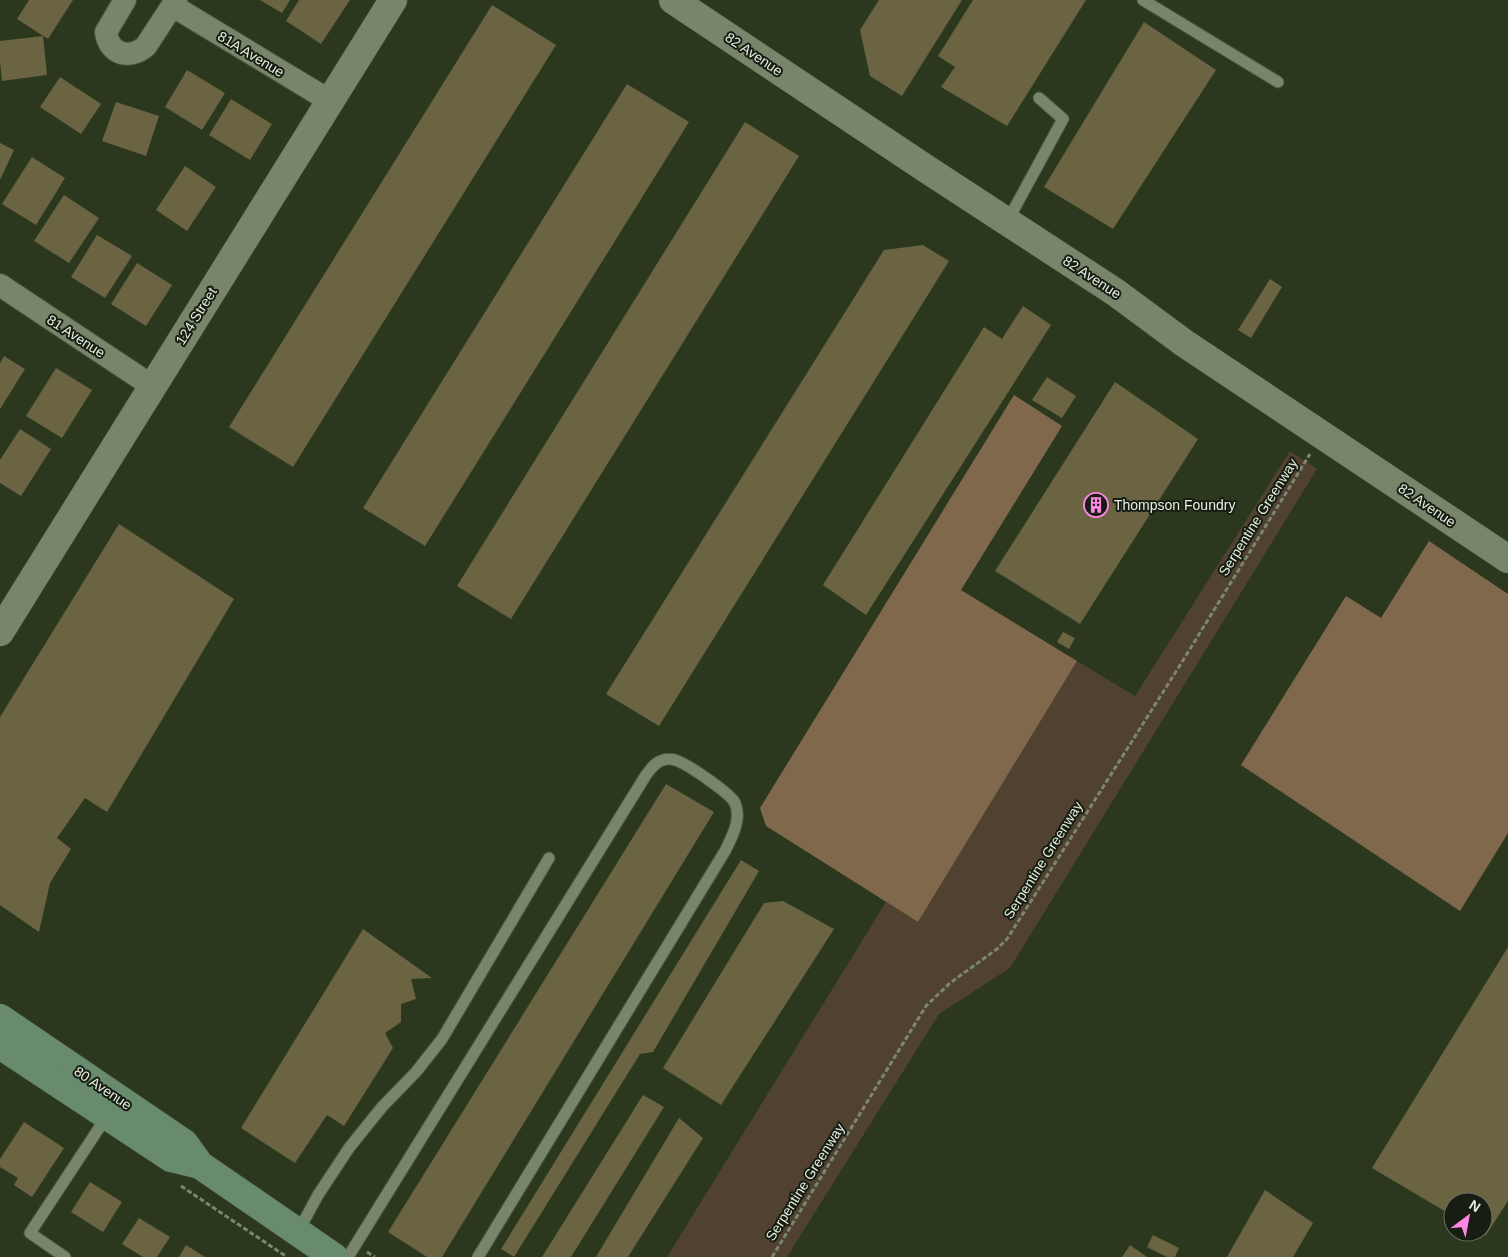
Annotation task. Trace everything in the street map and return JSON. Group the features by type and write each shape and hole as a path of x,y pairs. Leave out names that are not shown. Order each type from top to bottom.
{"main road":[{"name":"80 Avenue","path":"0,1018 184,1143 200,1165 334,1257"},
{"name":"80 Avenue","path":"0,1045 171,1158 200,1165"}],"street":[{"name":"81A Avenue","path":"125,0 106,32 109,43 121,53 128,55 142,50 174,3 330,101"},
{"name":"124 Street","path":"0,632 393,0"},
{"name":"82 Avenue","path":"673,0 1006,222 1115,292 1184,343 1508,559"},
{"name":"81 Avenue","path":"0,285 152,386"}],"lane":[{"path":"1143,0 1278,82"},
{"path":"1006,222 1063,119 1038,98"},
{"path":"348,1257 646,775 663,760 674,759 727,793 735,803 737,818 735,830 478,1257"},
{"path":"298,1232 318,1195 349,1148 382,1107 416,1072 442,1039 549,858"},
{"path":"65,1257 30,1233 106,1116"}],"path":[{"name":"Serpentine Greenway","path":"772,1257 926,1006 950,983 997,949 1007,939 1182,662 1310,454"}],"shaded area":[{"path":"1014,395 1062,426 961,590 1077,661 918,922 766,826 760,808"},
{"path":"1290,451 1317,469 1010,968 939,1014 787,1257 667,1257 886,902 918,922 1077,661 1135,696"},
{"path":"1429,541 1508,594 1508,833 1460,911 1241,765 1346,596 1381,618"}],"building":[{"path":"29,0 73,0 48,39 17,19"},
{"path":"260,0 290,0 282,13"},
{"path":"299,0 350,0 321,44 286,21"},
{"path":"879,0 962,0 902,96 870,76 860,30"},
{"path":"973,0 1086,0 1007,126 941,87 955,67 938,56"},
{"path":"492,5 556,45 293,467 229,427"},
{"path":"1144,22 1216,70 1113,229 1044,187"},
{"path":"43,36 47,75 2,81 0,41"},
{"path":"187,70 225,93 202,130 165,107"},
{"path":"60,77 101,104 81,134 40,107"},
{"path":"627,84 689,122 425,546 363,508"},
{"path":"231,99 272,124 250,160 209,135"},
{"path":"116,102 159,116 146,156 102,141"},
{"path":"745,122 799,156 511,619 457,586"},
{"path":"0,143 14,150 0,180"},
{"path":"32,157 65,178 36,225 2,204"},
{"path":"185,166 216,187 187,231 156,210"},
{"path":"64,195 99,218 69,263 34,241"},
{"path":"97,235 132,256 105,298 71,277"},
{"path":"923,245 949,261 659,726 606,694 884,250"},
{"path":"137,263 172,285 146,326 111,304"},
{"path":"1270,279 1282,287 1251,338 1238,330"},
{"path":"1023,306 1051,325 866,615 823,585 984,327 1002,339"},
{"path":"4,356 25,369 0,409 0,363"},
{"path":"56,368 92,390 62,438 26,416"},
{"path":"1047,377 1076,396 1062,418 1032,400"},
{"name":"Thompson Foundry","path":"1115,382 1198,439 1080,624 995,571"},
{"path":"20,429 51,449 21,496 0,483 0,460"},
{"path":"119,524 234,599 107,812 85,798 57,838 71,849 50,883 39,932 0,905 0,717"},
{"path":"1063,632 1075,638 1069,649 1057,642"},
{"path":"666,784 714,812 442,1257 427,1257 388,1232"},
{"path":"741,860 759,871 653,1052 640,1054 514,1257 501,1249"},
{"path":"783,901 834,929 721,1105 663,1068 764,903"},
{"path":"363,929 432,978 411,979 416,999 401,1004 401,1022 385,1033 393,1048 344,1126 327,1115 295,1163 241,1128"},
{"path":"1508,947 1508,1201 1493,1224 1493,1192 1443,1192 1443,1210 1372,1168"},
{"path":"643,1095 664,1107 571,1257 542,1257"},
{"path":"679,1118 703,1138 628,1257 596,1257"},
{"path":"24,1122 64,1148 32,1197 14,1185 18,1178 0,1167 0,1159"},
{"path":"90,1182 122,1202 103,1232 71,1212"},
{"path":"1265,1190 1313,1223 1293,1257 1227,1257"},
{"path":"139,1218 170,1237 157,1257 143,1257 122,1244"},
{"path":"1153,1235 1179,1248 1175,1257 1167,1257 1147,1247"},
{"path":"186,1245 205,1257 179,1257"},
{"path":"1130,1245 1147,1257 1122,1257"}],"place":[{"name":"Thompson Foundry","path":"1096,505"}]}
